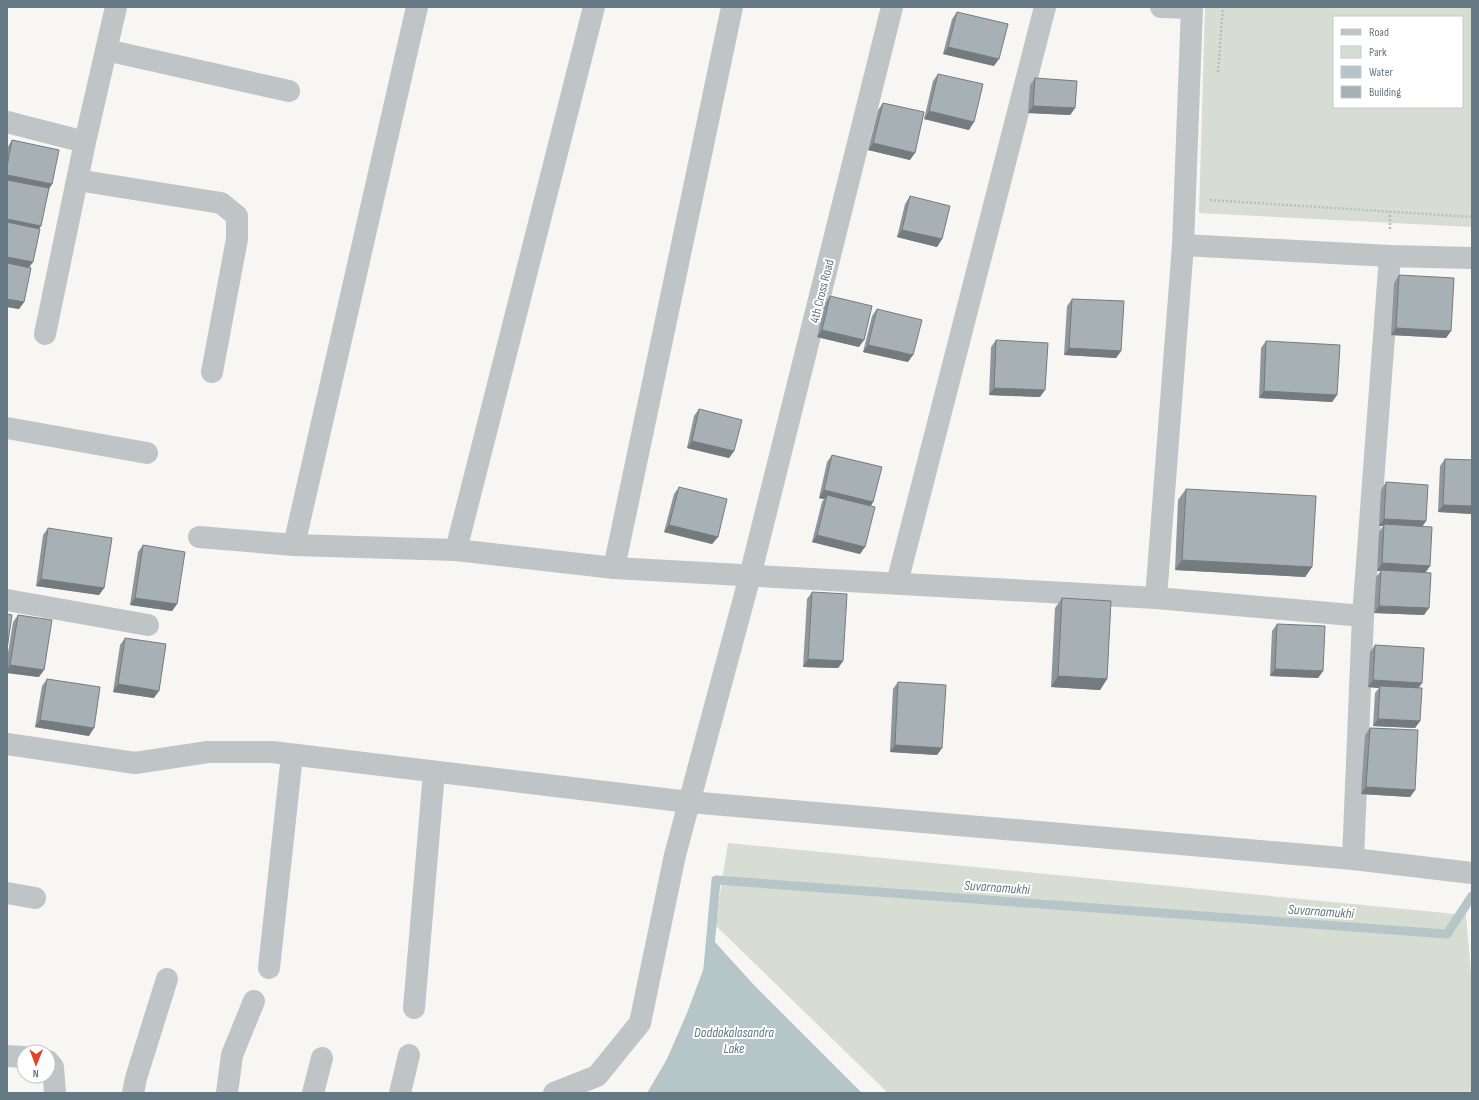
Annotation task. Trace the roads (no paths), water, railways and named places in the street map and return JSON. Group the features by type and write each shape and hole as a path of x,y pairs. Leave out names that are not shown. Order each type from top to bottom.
{"street":[{"path":"46,334 76,180 116,7"},
{"path":"294,545 417,7"},
{"path":"456,550 594,7"},
{"path":"614,568 732,7"},
{"name":"4th Cross Road","path":"554,1093 597,1076 640,1023 675,855 750,576 892,7"},
{"path":"897,583 1045,7"},
{"path":"1156,598 1183,245 1192,8 1161,7"},
{"path":"106,50 289,91"},
{"path":"7,122 85,142"},
{"path":"76,180 221,203 237,216 237,239 212,372"},
{"path":"1183,245 1390,256 1472,258"},
{"path":"1353,859 1364,616 1390,256"},
{"path":"7,428 147,453"},
{"path":"199,537 294,545 456,550 614,568 1156,598 1364,616"},
{"path":"7,600 148,625"},
{"path":"7,744 135,763 208,752 272,752 689,802 1353,859 1472,872"},
{"path":"269,968 292,755"},
{"path":"414,1008 434,772"},
{"path":"7,893 35,898"},
{"path":"133,1093 136,1078 167,980"},
{"path":"227,1093 232,1055 254,1001"},
{"path":"400,1093 409,1055"},
{"path":"313,1093 322,1058"}],"water":[{"name":"Doddakalasandra Lake","path":"714,941 753,984 862,1093 647,1093 667,1059 687,1013"}],"waterway":[{"name":"Suvarnamukhi","path":"708,968 716,880 1447,934 1472,896"}]}
